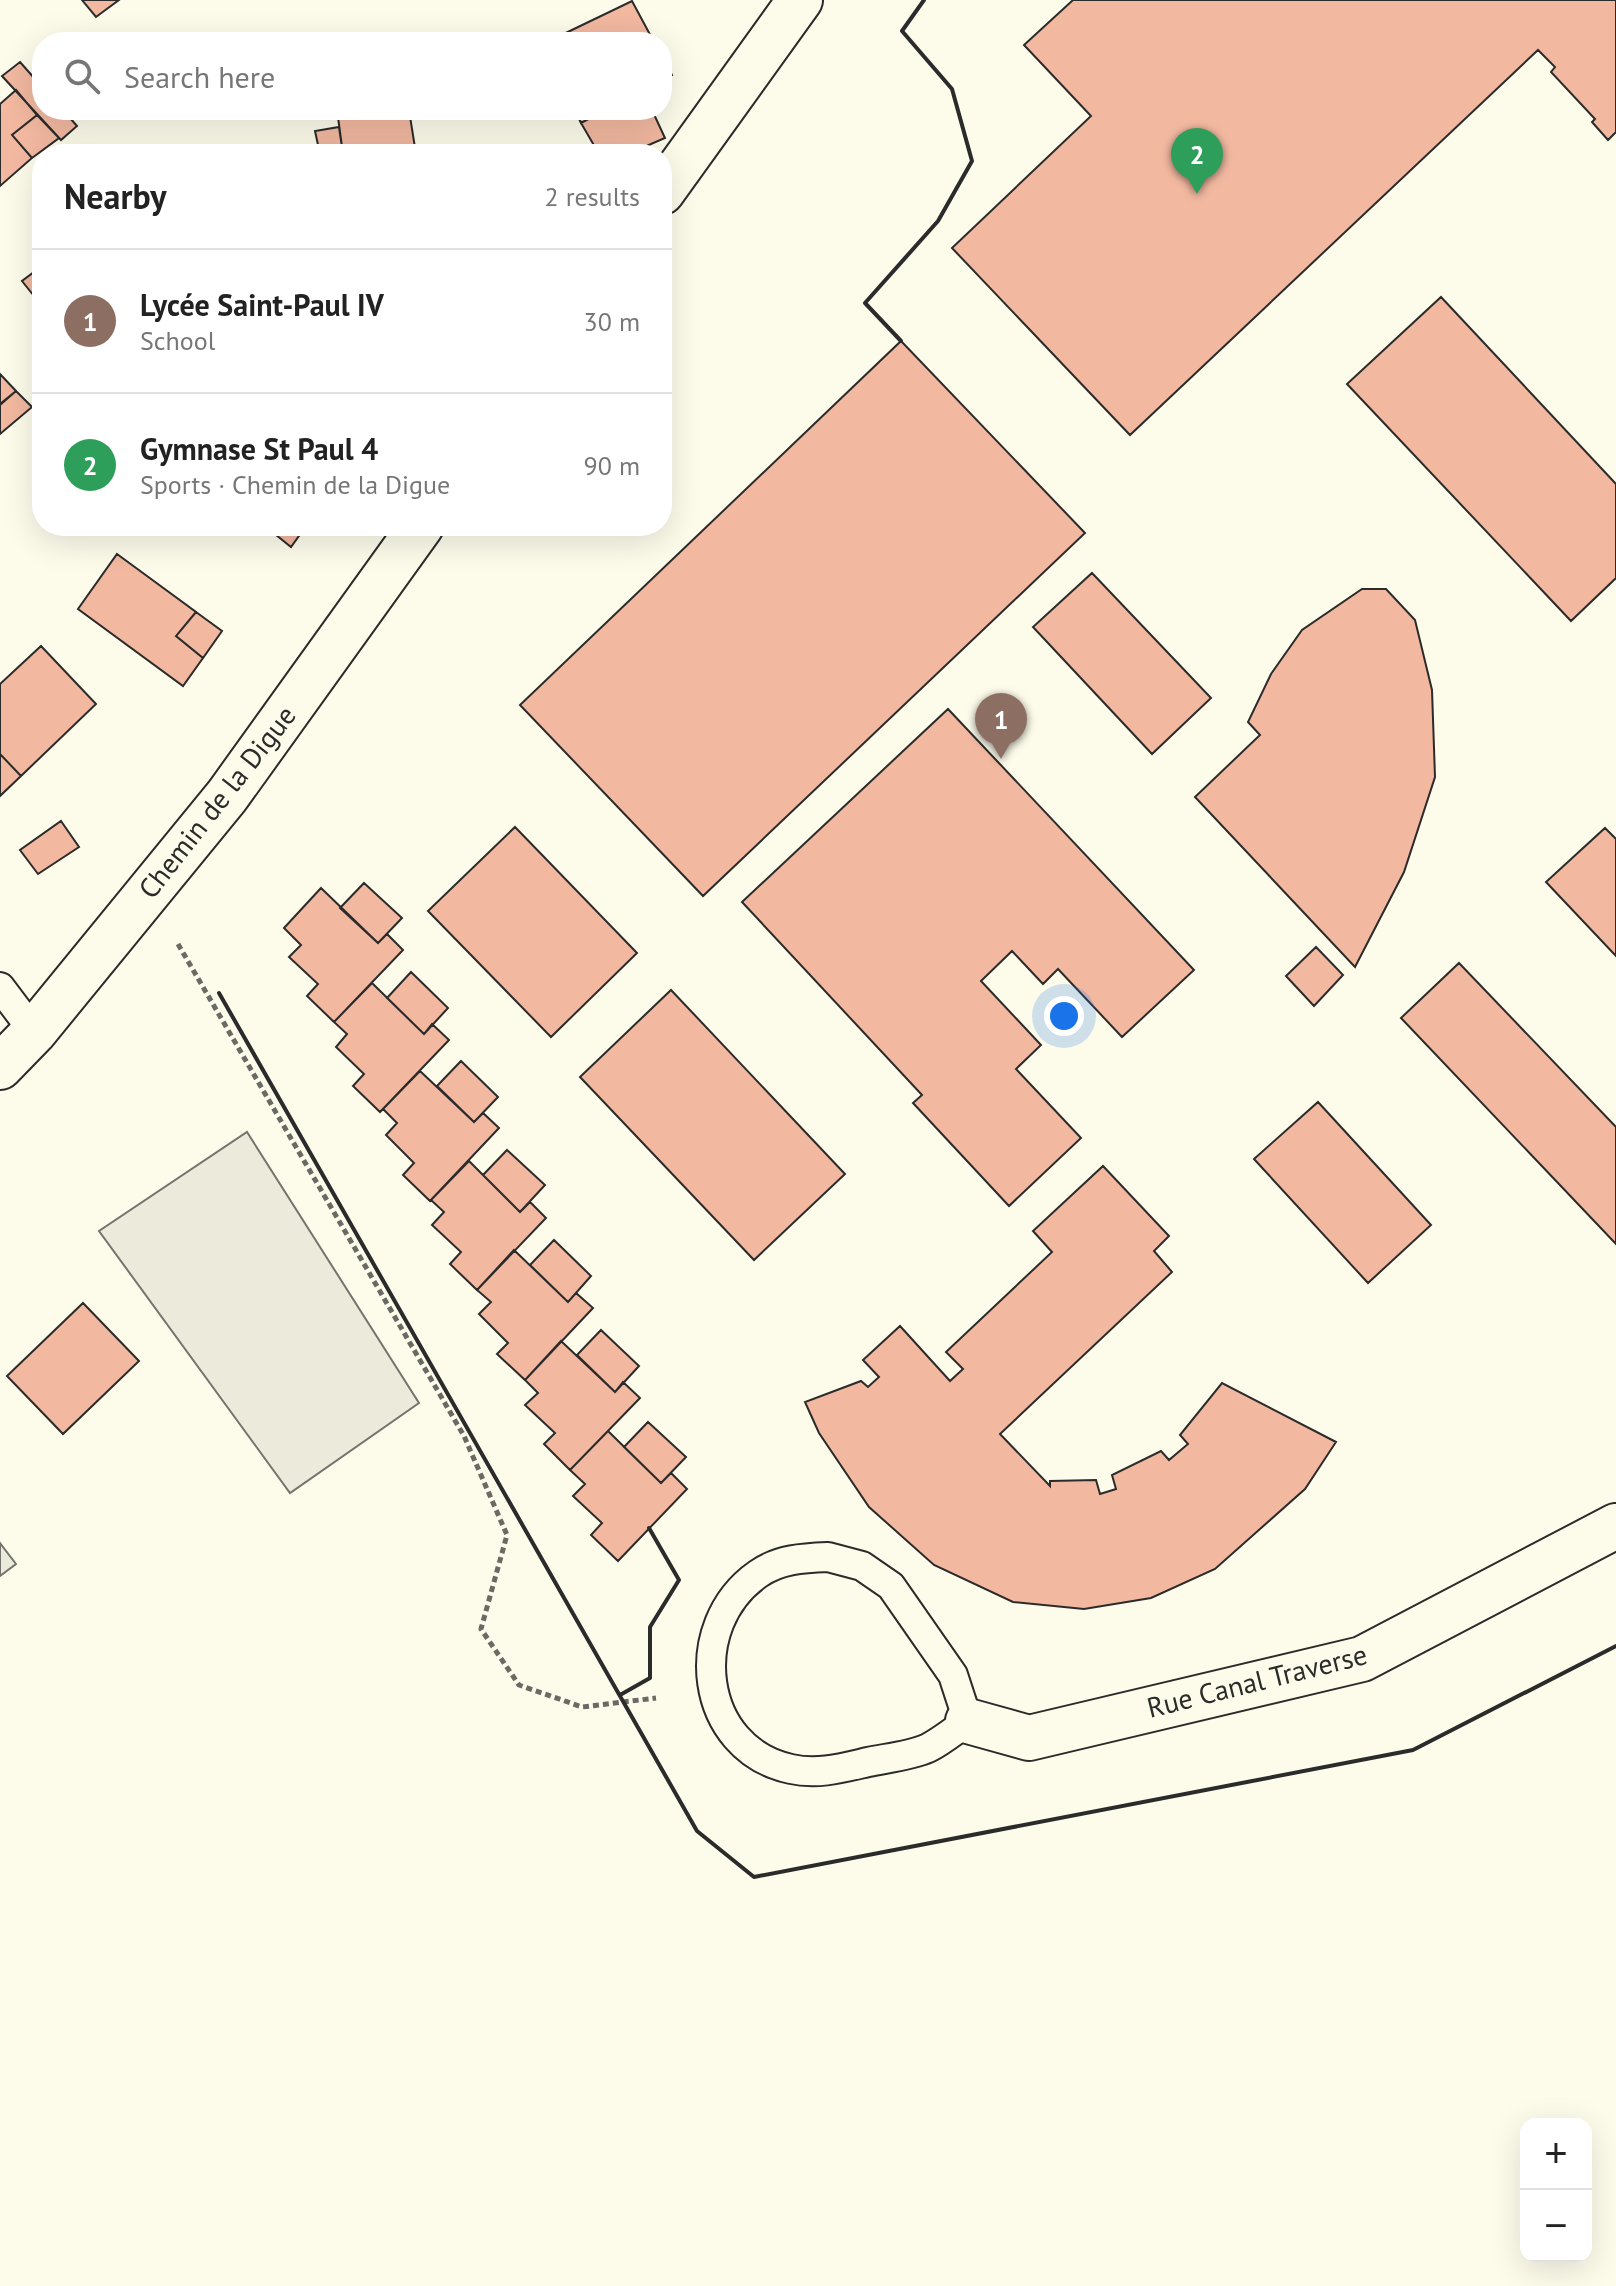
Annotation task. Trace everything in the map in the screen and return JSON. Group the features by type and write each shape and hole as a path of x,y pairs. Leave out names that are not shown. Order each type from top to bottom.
{"street":[{"path":"672,178 800,0"},
{"name":"Chemin de la Digue","path":"0,1067 34,1032 227,796 414,536"},
{"name":"Rue Canal Traverse","path":"968,1721 1029,1738 1362,1659 1616,1526"}],"lane":[{"path":"0,987 34,1032"},
{"path":"828,1557 862,1566 891,1586 953,1675 968,1721 927,1749 825,1772 789,1769 757,1754 731,1729 714,1698 709,1663 715,1627 733,1597 759,1573 781,1563 792,1559 828,1557"}],"path":[{"path":"148,893 464,1436 507,1535 481,1629 519,1685 582,1707 656,1698"}],"shaded area":[{"path":"247,1132 419,1403 290,1493 99,1231"},
{"path":"0,1543 16,1564 0,1576"}],"building":[{"path":"82,0 119,0 96,17"},
{"path":"1073,0 1616,0 1616,132 1608,140 1592,122 1595,119 1551,72 1555,67 1538,50 1130,435 952,248 1091,116 1024,45"},
{"path":"632,1 649,32 568,32"},
{"path":"20,62 32,76 32,109 2,76"},
{"path":"16,90 32,109 32,119 12,135 32,158 0,186 0,104"},
{"path":"32,119 42,120 59,138 51,144 32,144 32,158 12,135"},
{"path":"43,120 72,120 77,126 61,140"},
{"path":"338,120 411,120 414,144 342,144"},
{"path":"587,120 657,120 665,138 651,144 593,144 581,123"},
{"path":"339,127 342,144 318,144 315,131"},
{"path":"32,274 32,294 22,281"},
{"path":"1441,297 1616,484 1616,578 1571,621 1347,384"},
{"path":"901,341 1085,533 703,896 520,705"},
{"path":"0,374 16,391 0,404"},
{"path":"16,391 32,407 0,434 0,405"},
{"path":"277,536 299,536 291,547"},
{"path":"117,554 196,612 176,636 203,658 183,686 78,609"},
{"path":"1092,573 1211,698 1152,754 1033,627"},
{"path":"1362,589 1386,589 1415,620 1432,690 1435,777 1404,872 1355,967 1195,797 1260,735 1248,722 1271,674 1302,630"},
{"path":"196,612 222,631 203,658 176,636"},
{"path":"41,646 96,704 21,776 0,754 0,684"},
{"path":"948,709 1194,970 1122,1037 1058,969 1043,984 1012,951 981,981 1041,1045 1016,1069 1081,1138 1009,1206 913,1103 922,1095 742,902"},
{"path":"0,754 21,776 0,796"},
{"path":"61,821 79,847 38,874 20,850"},
{"path":"515,827 637,953 551,1037 428,911"},
{"path":"1605,828 1616,839 1616,956 1546,882"},
{"path":"364,883 402,918 378,943 340,908"},
{"path":"321,888 378,943 387,934 403,950 334,1022 307,996 318,984 289,957 301,945 284,928"},
{"path":"1316,947 1343,975 1314,1006 1286,976"},
{"path":"1459,963 1616,1127 1616,1244 1401,1018"},
{"path":"411,972 448,1008 424,1034 387,998"},
{"path":"372,983 424,1034 432,1024 449,1040 380,1112 353,1086 364,1074 336,1047 347,1034 334,1022"},
{"path":"671,990 845,1174 754,1260 580,1077"},
{"path":"461,1061 498,1097 474,1122 437,1086"},
{"path":"420,1071 474,1122 483,1113 499,1128 430,1201 403,1175 414,1163 386,1135 397,1123 383,1109"},
{"path":"1318,1102 1431,1225 1368,1283 1254,1159"},
{"path":"507,1150 545,1185 520,1212 483,1175"},
{"path":"469,1161 520,1212 530,1202 546,1218 477,1290 450,1264 461,1252 432,1225 444,1212 431,1200"},
{"path":"1103,1166 1169,1236 1154,1251 1172,1272 1000,1434 1050,1486 1050,1481 1096,1480 1100,1494 1116,1489 1112,1475 1161,1451 1169,1460 1188,1444 1180,1435 1222,1383 1336,1442 1305,1489 1215,1569 1151,1598 1084,1609 1013,1602 934,1565 869,1507 819,1433 805,1402 861,1381 868,1387 879,1377 863,1360 900,1326 950,1381 963,1369 946,1352 1052,1252 1033,1231"},
{"path":"554,1240 591,1276 568,1302 530,1265"},
{"path":"514,1250 568,1302 576,1293 593,1308 525,1380 497,1354 508,1343 479,1314 491,1302 477,1290"},
{"path":"83,1303 139,1361 63,1434 7,1376"},
{"path":"601,1330 639,1366 615,1392 577,1355"},
{"path":"561,1341 615,1392 623,1382 640,1398 570,1470 544,1444 555,1433 525,1405 538,1393 525,1380"},
{"path":"648,1422 686,1457 661,1483 624,1447"},
{"path":"608,1431 661,1483 671,1473 687,1489 618,1561 591,1535 602,1523 573,1496 585,1484 570,1470"}],"wall":[{"path":"901,341 865,303 938,221 972,161 952,89 902,31 924,0"},
{"path":"219,993 697,1831 754,1877 1413,1750 1616,1646"},
{"path":"620,1695 650,1678 650,1627 679,1580 649,1528"}],"place":[{"name":"Gymnase St Paul 4","path":"1197,194"},
{"name":"Lycée Saint-Paul IV","path":"1001,759"}]}
